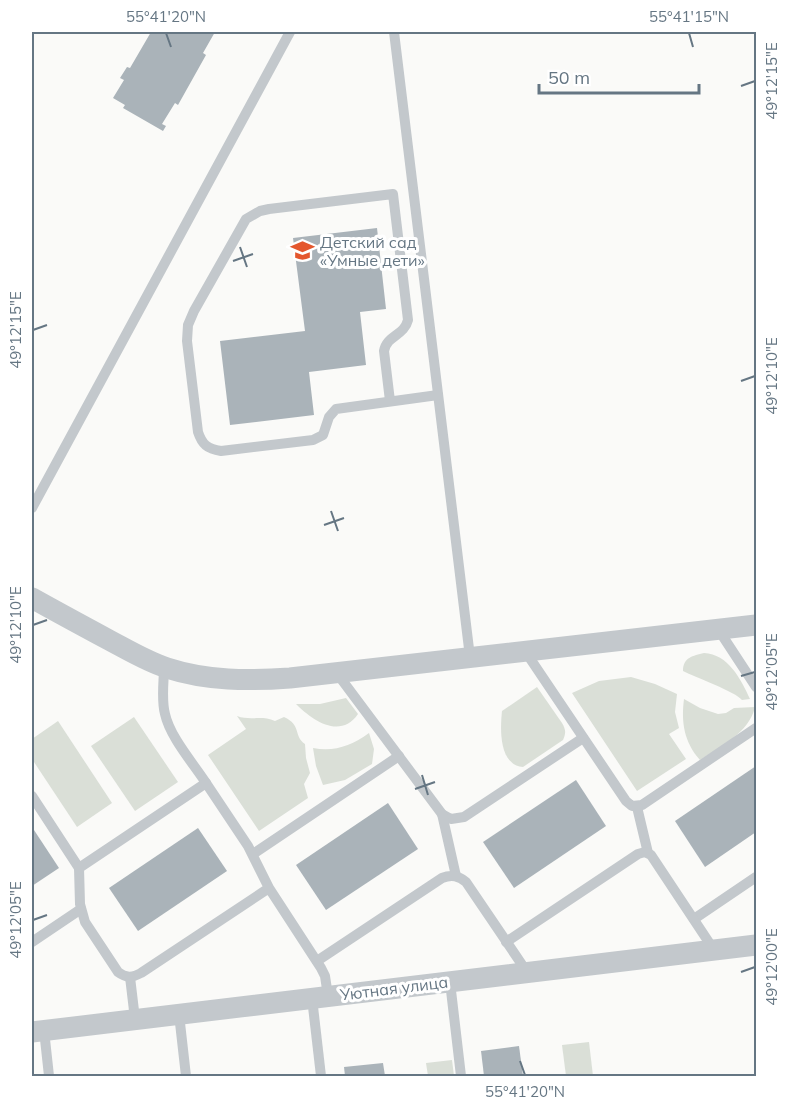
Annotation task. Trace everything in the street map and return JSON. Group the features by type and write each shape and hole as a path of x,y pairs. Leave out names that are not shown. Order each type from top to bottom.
{"street":[{"path":"32,598 138,656 164,667 204,676 255,680 756,625"},
{"name":"Уютная улица","path":"38,1031 756,945"}],"lane":[{"path":"32,508 290,32"},
{"path":"394,32 470,657"},
{"path":"414,192 269,209 253,214 241,225 190,318 187,333 198,432 201,441 212,450 221,451 313,440 323,435 329,417 336,409 438,395"},
{"path":"390,401 385,345 405,329 408,320 393,194"},
{"path":"718,629 756,687"},
{"path":"525,651 628,804 637,807"},
{"path":"164,667 166,720 253,854 269,888 325,976 320,997 321,1077"},
{"path":"336,672 442,814 456,876"},
{"path":"637,807 756,728"},
{"path":"442,814 451,819 464,817 584,738"},
{"path":"253,854 399,756"},
{"path":"79,868 206,783"},
{"path":"32,796 79,868 81,909 85,922 118,972 130,977 141,974 269,888"},
{"path":"637,807 648,853 715,950"},
{"path":"506,942 638,854 648,853"},
{"path":"317,961 442,878 456,876 466,882 527,972"},
{"path":"694,919 756,877"},
{"path":"32,942 81,909"},
{"path":"130,977 135,1019"},
{"path":"450,982 461,1077"},
{"path":"179,1014 186,1077"},
{"path":"38,1031 50,1077"}],"shaded area":[{"path":"704,653 720,658 733,669 750,699 742,700 724,689 683,671 687,660"},
{"path":"631,677 677,694 675,712 679,728 669,734 686,759 637,791 572,693 599,681"},
{"path":"537,687 562,723 565,733 563,740 523,767 515,765 505,753 501,737 502,711"},
{"path":"346,698 358,714 351,722 343,726 326,725 310,716 296,704 320,704"},
{"path":"684,699 718,714 726,713 734,708 755,707 752,716 740,732 700,760 687,739 683,716"},
{"path":"237,716 275,721 284,717 293,723 299,738 305,744 310,773 304,784 308,798 259,831 208,755 246,729"},
{"path":"134,717 178,782 135,811 91,746"},
{"path":"58,721 112,803 77,827 32,759 32,739"},
{"path":"369,733 374,749 372,764 345,780 323,785 316,766 313,748 342,747"},
{"path":"589,1042 593,1076 566,1076 562,1045"},
{"path":"452,1060 454,1076 428,1076 426,1063"}],"building":[{"path":"151,32 215,32 203,53 206,55 178,105 175,103 162,124 166,126 163,131 123,108 125,105 113,98 124,80 120,78 127,67 130,68"},
{"path":"377,228 386,309 360,312 366,365 309,372 314,415 230,425 220,341 305,331 293,238"},
{"path":"756,766 756,832 705,867 675,821"},
{"path":"576,780 606,826 514,888 483,842"},
{"path":"388,803 418,849 326,910 296,865"},
{"path":"32,827 59,868 32,886"},
{"path":"198,828 227,871 138,931 109,888"},
{"path":"519,1046 523,1076 484,1076 481,1051"},
{"path":"383,1063 385,1076 345,1076 344,1067"}],"place":[{"name":"Детский сад «Умные дети»","path":"302,251"}]}
